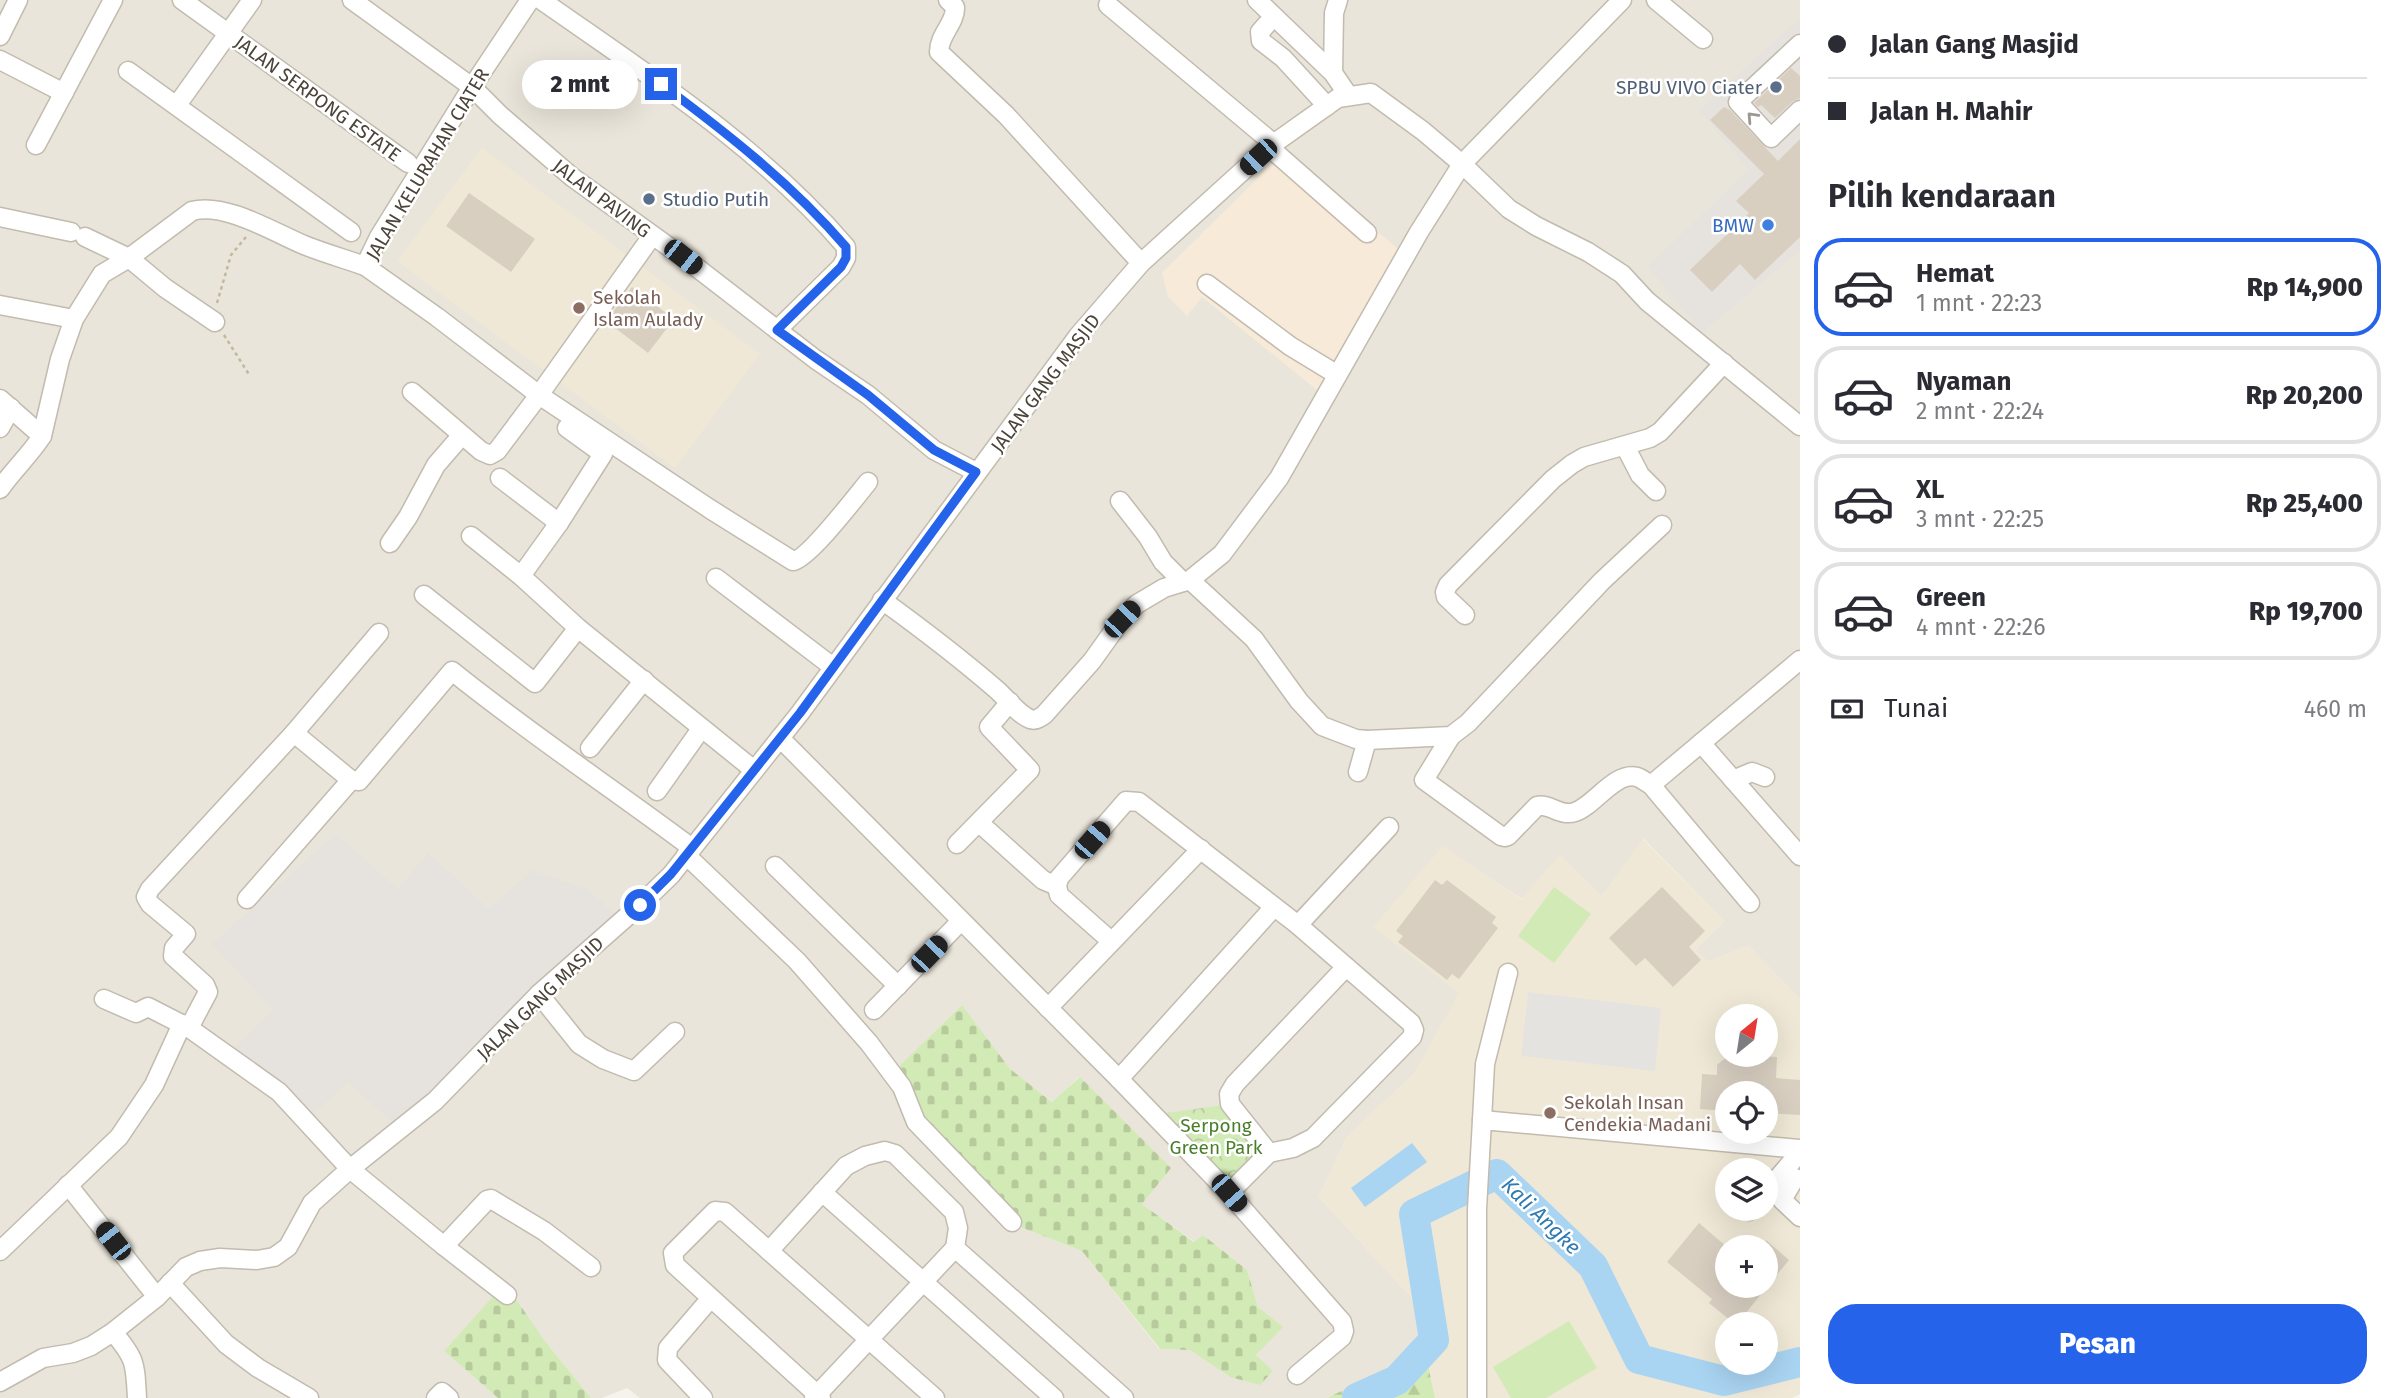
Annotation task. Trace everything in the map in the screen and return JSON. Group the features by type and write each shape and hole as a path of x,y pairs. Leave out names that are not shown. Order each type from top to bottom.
{"street":[{"path":"0,36 18,0"},
{"path":"36,145 113,0"},
{"name":"JALAN SERPONG ESTATE","path":"182,0 408,163"},
{"name":"JALAN SERPONG ESTATE","path":"177,106 252,0"},
{"path":"352,0 472,87"},
{"name":"JALAN KELURAHAN CIATER","path":"0,489 42,436 60,359 74,319 102,274 129,258 192,211 205,208 257,224 305,245 365,266 379,237 472,87 530,0"},
{"path":"541,0 710,120 747,150 825,222 846,247 846,258 841,267 777,330"},
{"path":"948,0 955,7 956,16 944,31 939,52 1006,115 1141,263"},
{"path":"1257,0 1334,73 1348,94 1371,93 1423,131 1509,209 1588,252 1622,274 1647,301 1800,426"},
{"path":"1334,73 1335,10 1338,0"},
{"path":"882,600 922,628 1032,720 1044,715 1092,661 1122,619 1137,604 1164,588 1187,581 1222,554 1279,478 1336,374 1462,164 1622,0"},
{"path":"1656,0 1703,39"},
{"path":"1108,5 1272,145 1367,233"},
{"path":"1267,24 1260,32 1261,41 1283,58 1327,106"},
{"path":"1798,48 1738,102 1771,138 1800,110"},
{"path":"0,60 64,93"},
{"path":"128,71 352,232"},
{"name":"JALAN PAVING","path":"472,87 572,177 868,395 934,450 976,472"},
{"name":"JALAN GANG MASJID","path":"0,1382 43,1358 73,1353 91,1346 157,1297 186,1267 200,1261 220,1258 257,1261 274,1257 288,1247 312,1203 350,1168 435,1101 539,994 640,905 689,851 780,738 1078,336 1141,263 1272,145 1348,94"},
{"path":"0,217 78,234 129,258 165,288 215,322"},
{"path":"412,392 481,451 494,454 652,236"},
{"path":"365,266 438,317 538,395 793,561 800,560 810,550 868,482"},
{"path":"1208,284 1290,346 1336,374"},
{"path":"0,305 74,319"},
{"path":"1465,615 1446,597 1448,585 1538,494 1584,457 1650,438 1660,432 1724,363"},
{"path":"0,428 6,403 42,436"},
{"path":"521,576 603,454 546,412"},
{"path":"390,543 408,517 436,465 462,435"},
{"path":"1625,446 1640,475 1656,491"},
{"path":"500,478 559,523"},
{"path":"1120,501 1148,537 1163,562 1254,639 1299,701 1322,726 1356,739 1367,740 1451,736"},
{"path":"1662,525 1601,581 1468,723 1451,736 1424,780 1505,838 1537,806 1542,804 1570,814 1584,807 1624,777 1636,776 1651,785 1750,903"},
{"path":"471,536 701,729 754,770"},
{"path":"716,578 833,667"},
{"path":"424,595 535,683 579,628"},
{"path":"0,1251 119,1137 154,1085 185,1026 208,992 205,985 173,956 174,948 186,934 150,904 146,897 150,889 295,733 379,633"},
{"path":"1651,785 1800,660"},
{"path":"295,733 351,780 359,780 452,671 513,720 642,810 689,851 797,961 869,1043 902,1087 916,1122 1012,1222"},
{"path":"590,748 644,680"},
{"path":"957,844 1030,770 989,727 1010,702"},
{"path":"657,791 701,729"},
{"path":"780,738 1229,1193 1342,1322 1342,1337 1297,1375"},
{"path":"1358,772 1367,740"},
{"path":"1701,743 1800,856"},
{"path":"1733,779 1752,772 1765,777"},
{"path":"247,899 351,780"},
{"path":"1111,941 1059,895 1057,886 1059,878 1126,801 1139,802 1298,925 1411,1023 1412,1037 1313,1138 1293,1148 1269,1153 1229,1193"},
{"path":"1298,925 1388,827"},
{"path":"985,828 1042,880 1057,886"},
{"path":"1048,1008 1201,849"},
{"path":"775,866 898,986"},
{"path":"1119,1079 1274,907"},
{"path":"874,1010 960,922"},
{"path":"1269,1153 1230,1104 1230,1094 1235,1084 1346,967"},
{"path":"1477,1398 1478,1209 1485,1064 1508,973"},
{"path":"539,994 579,1044 603,1059 634,1071 675,1032"},
{"path":"104,999 136,1013 149,1007 185,1026 279,1092 350,1168 507,1295"},
{"path":"1482,1120 1800,1151 1794,1176 1782,1200 1800,1217"},
{"path":"769,1251 846,1167 865,1156 885,1151 895,1154 954,1212 958,1228 955,1248 869,1340 818,1397 675,1265 673,1253 715,1211 726,1212 769,1251 869,1340 935,1398"},
{"path":"1778,1185 1794,1176"},
{"path":"68,1185 157,1297"},
{"path":"822,1192 1054,1398"},
{"path":"444,1246 487,1200 491,1199 544,1231 591,1267"},
{"path":"955,1248 1125,1398"},
{"path":"170,1283 226,1344 309,1398"},
{"path":"703,1398 667,1360 668,1348 711,1298"},
{"path":"113,1332 130,1352 135,1364 137,1398"},
{"path":"436,1398 442,1392 449,1398"}],"path":[{"path":"250,376 215,322 219,292 231,255 257,224"}],"shaded area":[{"path":"0,0 1800,0 1800,999 1748,946 1708,962 1695,950 1724,921 1644,839 1602,896 1522,899 1443,847 1460,993 1414,1074 1347,1137 1319,1197 1416,1302 1425,1350 1327,1398 640,1398 627,1388 602,1398 591,1398 544,1340 505,1284 444,1351 498,1398 0,1398","holes":["962,1005 1010,1070 1053,1102 1079,1077 1142,1204 1195,1242 1203,1235 1247,1270 1258,1307 1282,1327 1256,1355 1273,1372 1230,1377 1190,1350 1159,1349 1082,1251 1023,1228 907,1103 893,1072"]},
{"path":"1800,18 1800,250 1702,333 1648,266 1749,170 1699,110"},
{"name":"Sekolah Islam Aulady","path":"482,148 760,354 675,468 397,261"},
{"path":"1284,152 1403,253 1328,399 1202,297 1187,316 1168,297 1162,273"},
{"path":"336,834 398,889 428,853 489,909 532,870 588,890 620,918 406,1135 348,1082 307,1120 229,1054 273,1009 212,944"},
{"name":"Sekolah Insan Cendekia Madani","path":"1643,839 1724,921 1695,950 1708,962 1748,946 1800,999 1800,1394 1792,1398 1435,1398 1416,1302 1319,1197 1347,1137 1414,1074 1459,993 1373,927 1443,846 1521,899 1560,855 1602,896"},
{"path":"1528,992 1661,1008 1655,1071 1521,1056"}],"green space":[{"path":"1554,887 1591,914 1554,963 1518,936"},
{"path":"962,1005 1010,1069 1052,1102 1080,1077 1171,1168 1142,1204 1194,1242 1203,1235 1247,1270 1258,1307 1283,1327 1256,1355 1273,1371 1260,1385 1230,1377 1190,1350 1160,1349 1082,1251 1023,1228 912,1118 907,1104 896,1097 893,1072"},
{"name":"Serpong Green Park","path":"1230,1104 1269,1153 1229,1193 1153,1115"},
{"path":"505,1283 544,1340 591,1398 498,1398 444,1351"},
{"path":"1569,1321 1597,1368 1546,1398 1511,1398 1493,1367"},
{"path":"1425,1350 1435,1398 1327,1398"}],"water":[{"path":"1412,1143 1427,1162 1365,1207 1351,1188"}],"building":[{"path":"1791,68 1800,76 1800,98 1775,118 1761,105 1758,107 1754,103"},
{"name":"BMW","path":"1724,107 1730,110 1778,161 1800,139 1800,237 1755,280 1740,264 1712,292 1690,270 1749,213 1736,201 1764,174 1710,120"},
{"path":"469,193 535,239 511,272 446,226"},
{"path":"632,287 674,319 648,353 606,321"},
{"path":"1435,880 1442,885 1447,880 1496,917 1492,923 1498,928 1459,979 1452,974 1447,980 1398,942 1403,936 1396,931"},
{"path":"1662,887 1705,931 1689,947 1701,960 1673,987 1645,958 1636,966 1609,938"},
{"path":"1717,1068 1776,1068 1776,1078 1800,1080 1800,1115 1778,1114 1778,1081 1715,1081 1715,1110 1700,1109 1702,1074 1717,1075"},
{"path":"1699,1223 1715,1237 1715,1298 1758,1298 1747,1312 1720,1312 1709,1303 1712,1299 1667,1262"},
{"path":"1778,1250 1789,1260 1778,1273"}],"waterway":[{"name":"Kali Angke","path":"1357,1398 1397,1380 1434,1340 1414,1214 1497,1174 1593,1266 1639,1359 1724,1381 1800,1362"}],"place":[{"name":"SPBU VIVO Ciater","path":"1776,87"},
{"name":"Studio Putih","path":"649,199"},
{"name":"BMW","path":"1768,225"},
{"name":"Sekolah Islam Aulady","path":"579,308"},
{"name":"Sekolah Insan Cendekia Madani","path":"1550,1113"}],"route":[{"path":"640,905 671,874 800,713 976,472 934,450 868,395 777,330 841,267 846,258 846,247 825,222 747,150 661,84"}]}
